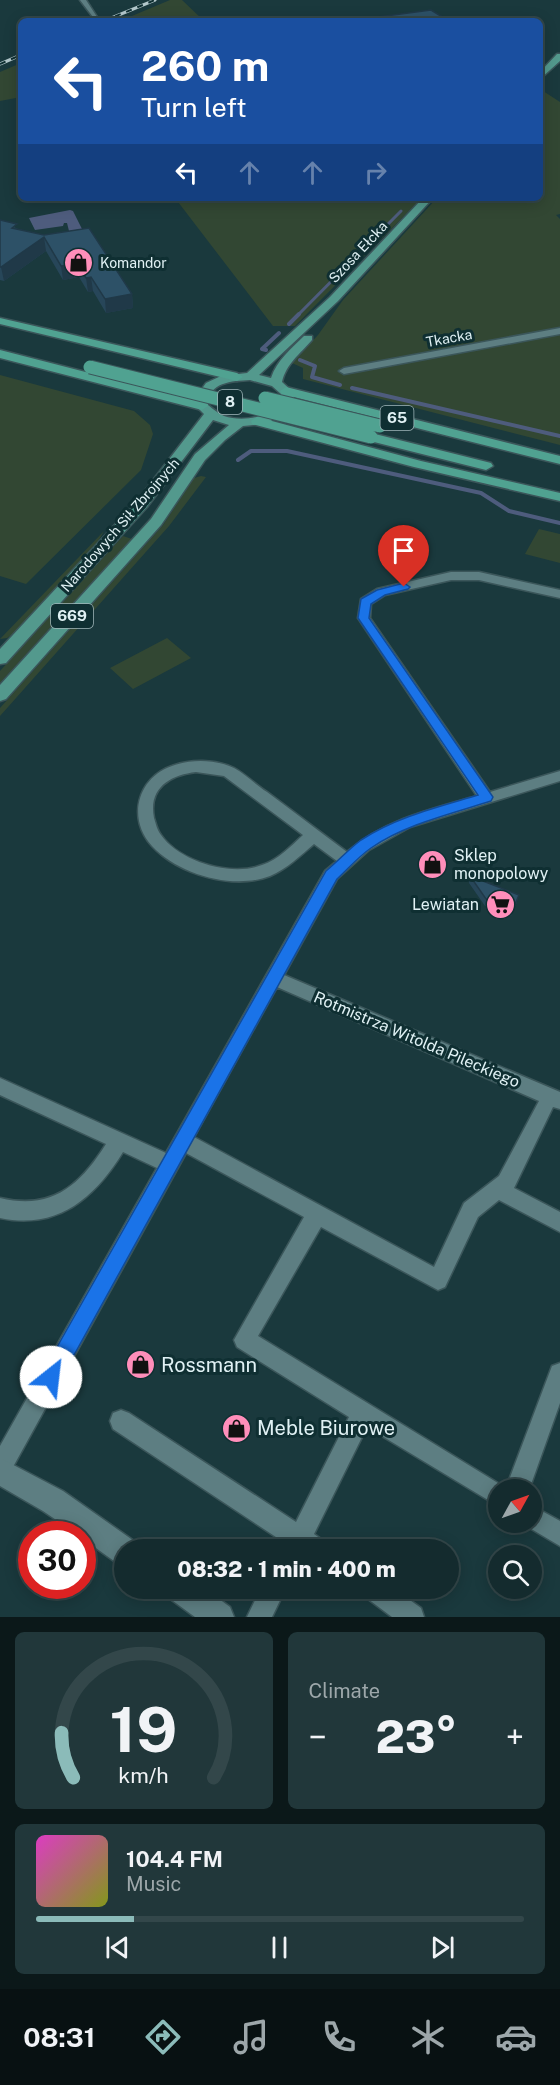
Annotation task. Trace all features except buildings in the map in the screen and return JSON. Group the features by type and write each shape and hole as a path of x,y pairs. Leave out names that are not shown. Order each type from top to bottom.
{"highway":[{"path":"0,321 201,370 244,377"},
{"name":"8","path":"0,333 102,357 560,485"},
{"name":"8","path":"0,344 90,367 375,432 560,471"},
{"path":"0,354 207,410"},
{"name":"65","path":"281,387 560,460"},
{"name":"65","path":"257,422 419,464 560,497"}],"main road":[{"path":"543,74 560,56"},
{"name":"Szosa Ełcka","path":"281,387 278,371 302,336 425,201"},
{"name":"Szosa Ełcka","path":"244,377 302,336"},
{"name":"65","path":"244,377 281,387 289,398 287,406 280,413 257,422 219,418 207,410 201,398 204,391 218,382 244,377"},
{"name":"Narodowych Sił Zbrojnych","path":"3,653 120,530 160,483 207,410"},
{"name":"Narodowych Sił Zbrojnych","path":"0,695 144,536 170,503 200,457 220,437 241,422"},
{"path":"120,530 144,536"}],"street":[{"path":"83,0 95,16"},
{"name":"Tkacka","path":"344,371 560,331"},
{"path":"486,797 364,618 365,602 381,592 451,576 479,576 560,594"},
{"path":"314,836 280,864 263,872 225,875 203,869 161,845 149,831 145,814 146,798 151,786 176,769 191,765 217,768 229,772 347,860"},
{"path":"114,1544 0,1469 319,895 332,875 347,860 380,835 405,824 486,797 560,776"},
{"name":"Rotmistrza Witolda Pileckiego","path":"274,978 552,1104"},
{"path":"0,1086 169,1164"},
{"path":"183,1141 438,1280 471,1210 506,1183 552,1104"},
{"path":"0,1208 28,1212 47,1209 71,1199 89,1184 108,1160 119,1141"},
{"path":"497,1189 560,1222"},
{"path":"317,1214 244,1340 488,1489"},
{"path":"521,1479 560,1374"},
{"path":"307,1539 362,1414"},
{"path":"121,1420 294,1539"},
{"path":"542,1523 560,1534"},
{"path":"195,1599 220,1617"},
{"path":"259,1617 268,1599"},
{"path":"387,1599 412,1617"}],"green space":[{"path":"170,0 182,0 201,18 127,18"},
{"path":"18,64 18,98 0,101 0,72"},
{"path":"543,91 560,102 560,214 556,215 560,219 560,445 303,379 303,368 292,363 318,335 343,300 434,201 543,201"},
{"path":"177,201 419,201 295,326 273,326"},
{"path":"0,375 134,411 150,425 153,434 141,470 26,584 0,576"},
{"path":"206,477 169,526 0,716 0,708 163,525 194,478"},
{"path":"539,529 560,534 560,563 525,554"},
{"path":"104,531 96,545 16,632 7,638 0,639"},
{"path":"123,536 132,539 0,683 0,671"},
{"path":"167,638 191,658 133,689 110,668"}],"water":[{"path":"73,211 82,229 69,231 67,223 64,223 63,226 35,230 29,218"}],"waterway":[{"path":"298,315 401,211"},
{"path":"289,324 298,315"},
{"path":"266,350 262,349 279,333"},
{"path":"300,360 315,366 312,377 340,385"},
{"path":"352,388 560,436"},
{"path":"238,460 251,451 287,451 481,493 509,511 560,523"}],"railway":[{"path":"111,18 155,0"},
{"path":"0,64 18,56"}],"place":[{"name":"Komandor","path":"79,263"},
{"name":"Sklep monopolowy","path":"433,864"},
{"name":"Lewiatan","path":"500,904"},
{"name":"Rossmann","path":"140,1365"},
{"name":"Meble Biurowe","path":"236,1428"}],"route":[{"path":"51,1377 332,875 344,862 380,835 405,824 486,797 364,618 365,602 381,592 404,587"}]}
